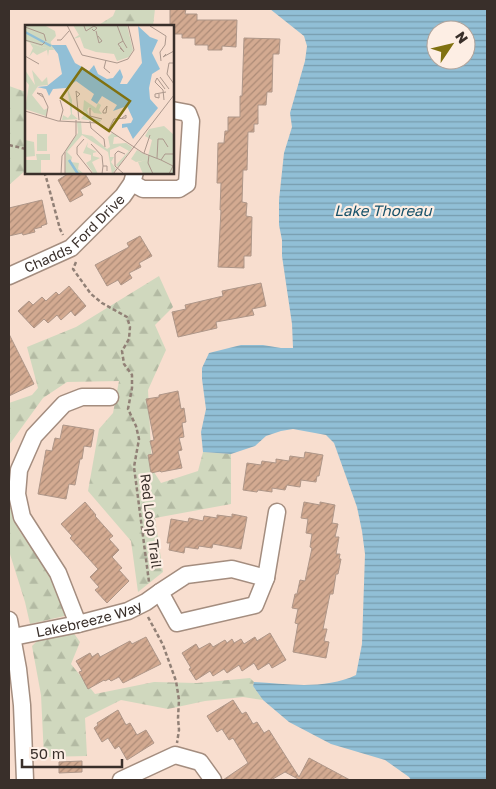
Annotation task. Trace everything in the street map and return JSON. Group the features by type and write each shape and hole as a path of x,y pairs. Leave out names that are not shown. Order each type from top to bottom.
{"street":[{"name":"Chadds Ford Drive","path":"9,276 70,248 123,196 134,178 144,189 179,189 187,184 191,121 188,113 174,110"},
{"path":"78,624 58,573 22,517 17,494 19,470 34,436 64,404 82,397 110,398"},
{"path":"160,592 177,623 255,605 266,578 277,512"},
{"name":"Lakebreeze Way","path":"12,637 78,624 128,611 146,602 186,575 232,569 266,578"},
{"path":"9,620 22,705 25,780"},
{"path":"121,780 175,755 200,762 213,780"}],"path":[{"path":"9,145 25,149"},
{"name":"Red Loop Trail","path":"45,174 60,229 77,261 73,269 91,294 102,303 127,317 130,327 129,339 122,351 124,364 132,375 132,388 128,409 136,426 139,439 134,467 149,584 146,602 147,616 163,645 176,681 179,700 179,730 175,755"}],"green space":[{"path":"116,9 155,9 153,25 99,25 113,16"},
{"path":"9,86 25,92 25,171 9,185"},
{"path":"159,276 173,307 155,325 166,350 148,390 152,469 161,483 198,471 203,452 231,454 231,504 155,518 163,572 138,592 131,541 88,491 99,429 113,413 119,381 67,382 43,398 9,445 9,403 32,395 38,388 27,347 76,327"},
{"path":"9,486 10,505 20,532 44,564 69,615 30,624 9,551"},
{"path":"73,632 80,642 71,664 95,694 154,682 197,683 250,678 263,700 243,697 205,701 168,709 121,700 85,718 87,756 44,757 41,695 32,646 39,639"}],"water":[{"name":"Lake Thoreau","path":"270,9 487,9 487,780 411,780 385,760 331,744 289,722 263,700 253,686 254,682 306,685 344,680 356,675 362,644 365,554 362,531 357,507 334,443 326,435 293,429 266,436 255,446 231,454 203,452 201,432 206,409 202,368 209,353 241,345 293,348 292,324 279,225 279,200 284,153 292,127 290,113 305,61 307,46 304,36"}],"building":[{"path":"170,9 186,9 185,14 197,14 197,20 237,20 236,47 222,46 222,50 208,50 208,45 195,45 195,38 182,38 182,34 174,34 174,25 170,25"},
{"path":"244,38 280,39 279,54 273,54 272,92 267,92 266,105 258,105 258,124 254,124 254,132 248,132 247,170 243,170 242,202 247,203 246,216 252,217 251,256 244,256 244,268 218,267 221,183 217,183 218,143 224,143 225,131 228,131 228,117 240,117"},
{"path":"68,174 85,174 91,184 80,190 83,195 70,202 58,180"},
{"path":"42,200 47,224 34,229 35,232 9,236 9,208"},
{"path":"140,236 152,256 139,263 141,267 129,273 132,278 121,285 118,280 107,286 95,265 129,247 127,243"},
{"path":"261,283 266,306 252,309 254,315 216,322 217,328 178,337 172,312 186,309 185,305 223,296 222,291"},
{"path":"69,286 86,306 75,316 71,311 61,320 57,315 48,323 44,319 34,328 18,311 29,301 33,305 42,297 46,301 56,292 59,295"},
{"path":"9,334 34,384 9,396"},
{"path":"178,391 181,409 184,408 186,422 182,423 184,437 179,438 182,450 178,451 182,468 151,473 148,455 153,454 150,441 154,440 146,399"},
{"path":"63,425 94,430 91,447 84,446 75,485 69,484 66,499 38,494 46,450 52,451 55,438 60,439"},
{"path":"305,452 323,455 316,482 301,480 300,487 287,485 285,490 272,488 272,492 243,490 247,463 261,465 262,461 276,463 276,459 289,461 290,456 304,458"},
{"path":"85,502 113,536 109,539 119,550 112,557 122,568 119,570 129,581 107,603 95,590 99,587 90,577 98,569 70,538 72,536 61,524"},
{"path":"304,502 320,505 320,502 335,505 332,523 338,524 335,537 339,537 336,554 340,554 339,559 341,559 338,574 336,574 333,594 330,594 323,629 327,629 324,641 329,642 326,658 293,652 298,624 295,623 298,609 292,608 300,580 305,581 312,548 310,547 312,534 306,533 308,519 301,518"},
{"path":"232,514 247,517 241,549 213,544 212,548 199,546 198,549 185,547 184,553 169,550 170,543 167,543 171,519 188,522 189,518 203,521 204,516 217,518 217,515 232,517"},
{"path":"270,633 286,660 272,668 269,663 258,670 254,663 242,671 239,665 227,673 224,669 213,676 210,671 196,680 182,653 196,644 199,649 210,643 213,647 225,640 227,643 232,639 234,643 241,639 244,644 255,637 257,641"},
{"path":"146,637 161,664 123,683 119,677 111,681 109,679 104,680 88,689 79,672 82,671 76,661 90,653 92,657 98,653 100,657 130,641 132,644"},
{"path":"233,700 242,714 246,712 253,724 257,722 264,733 269,730 299,777 309,758 350,780 297,780 285,772 271,780 223,780 248,763 233,738 229,740 222,729 217,732 207,716"},
{"path":"118,710 126,725 130,723 137,735 146,730 154,743 127,760 119,746 115,749 108,738 102,742 94,728 98,725 97,723"},
{"path":"82,761 82,772 59,773 59,762"}]}
